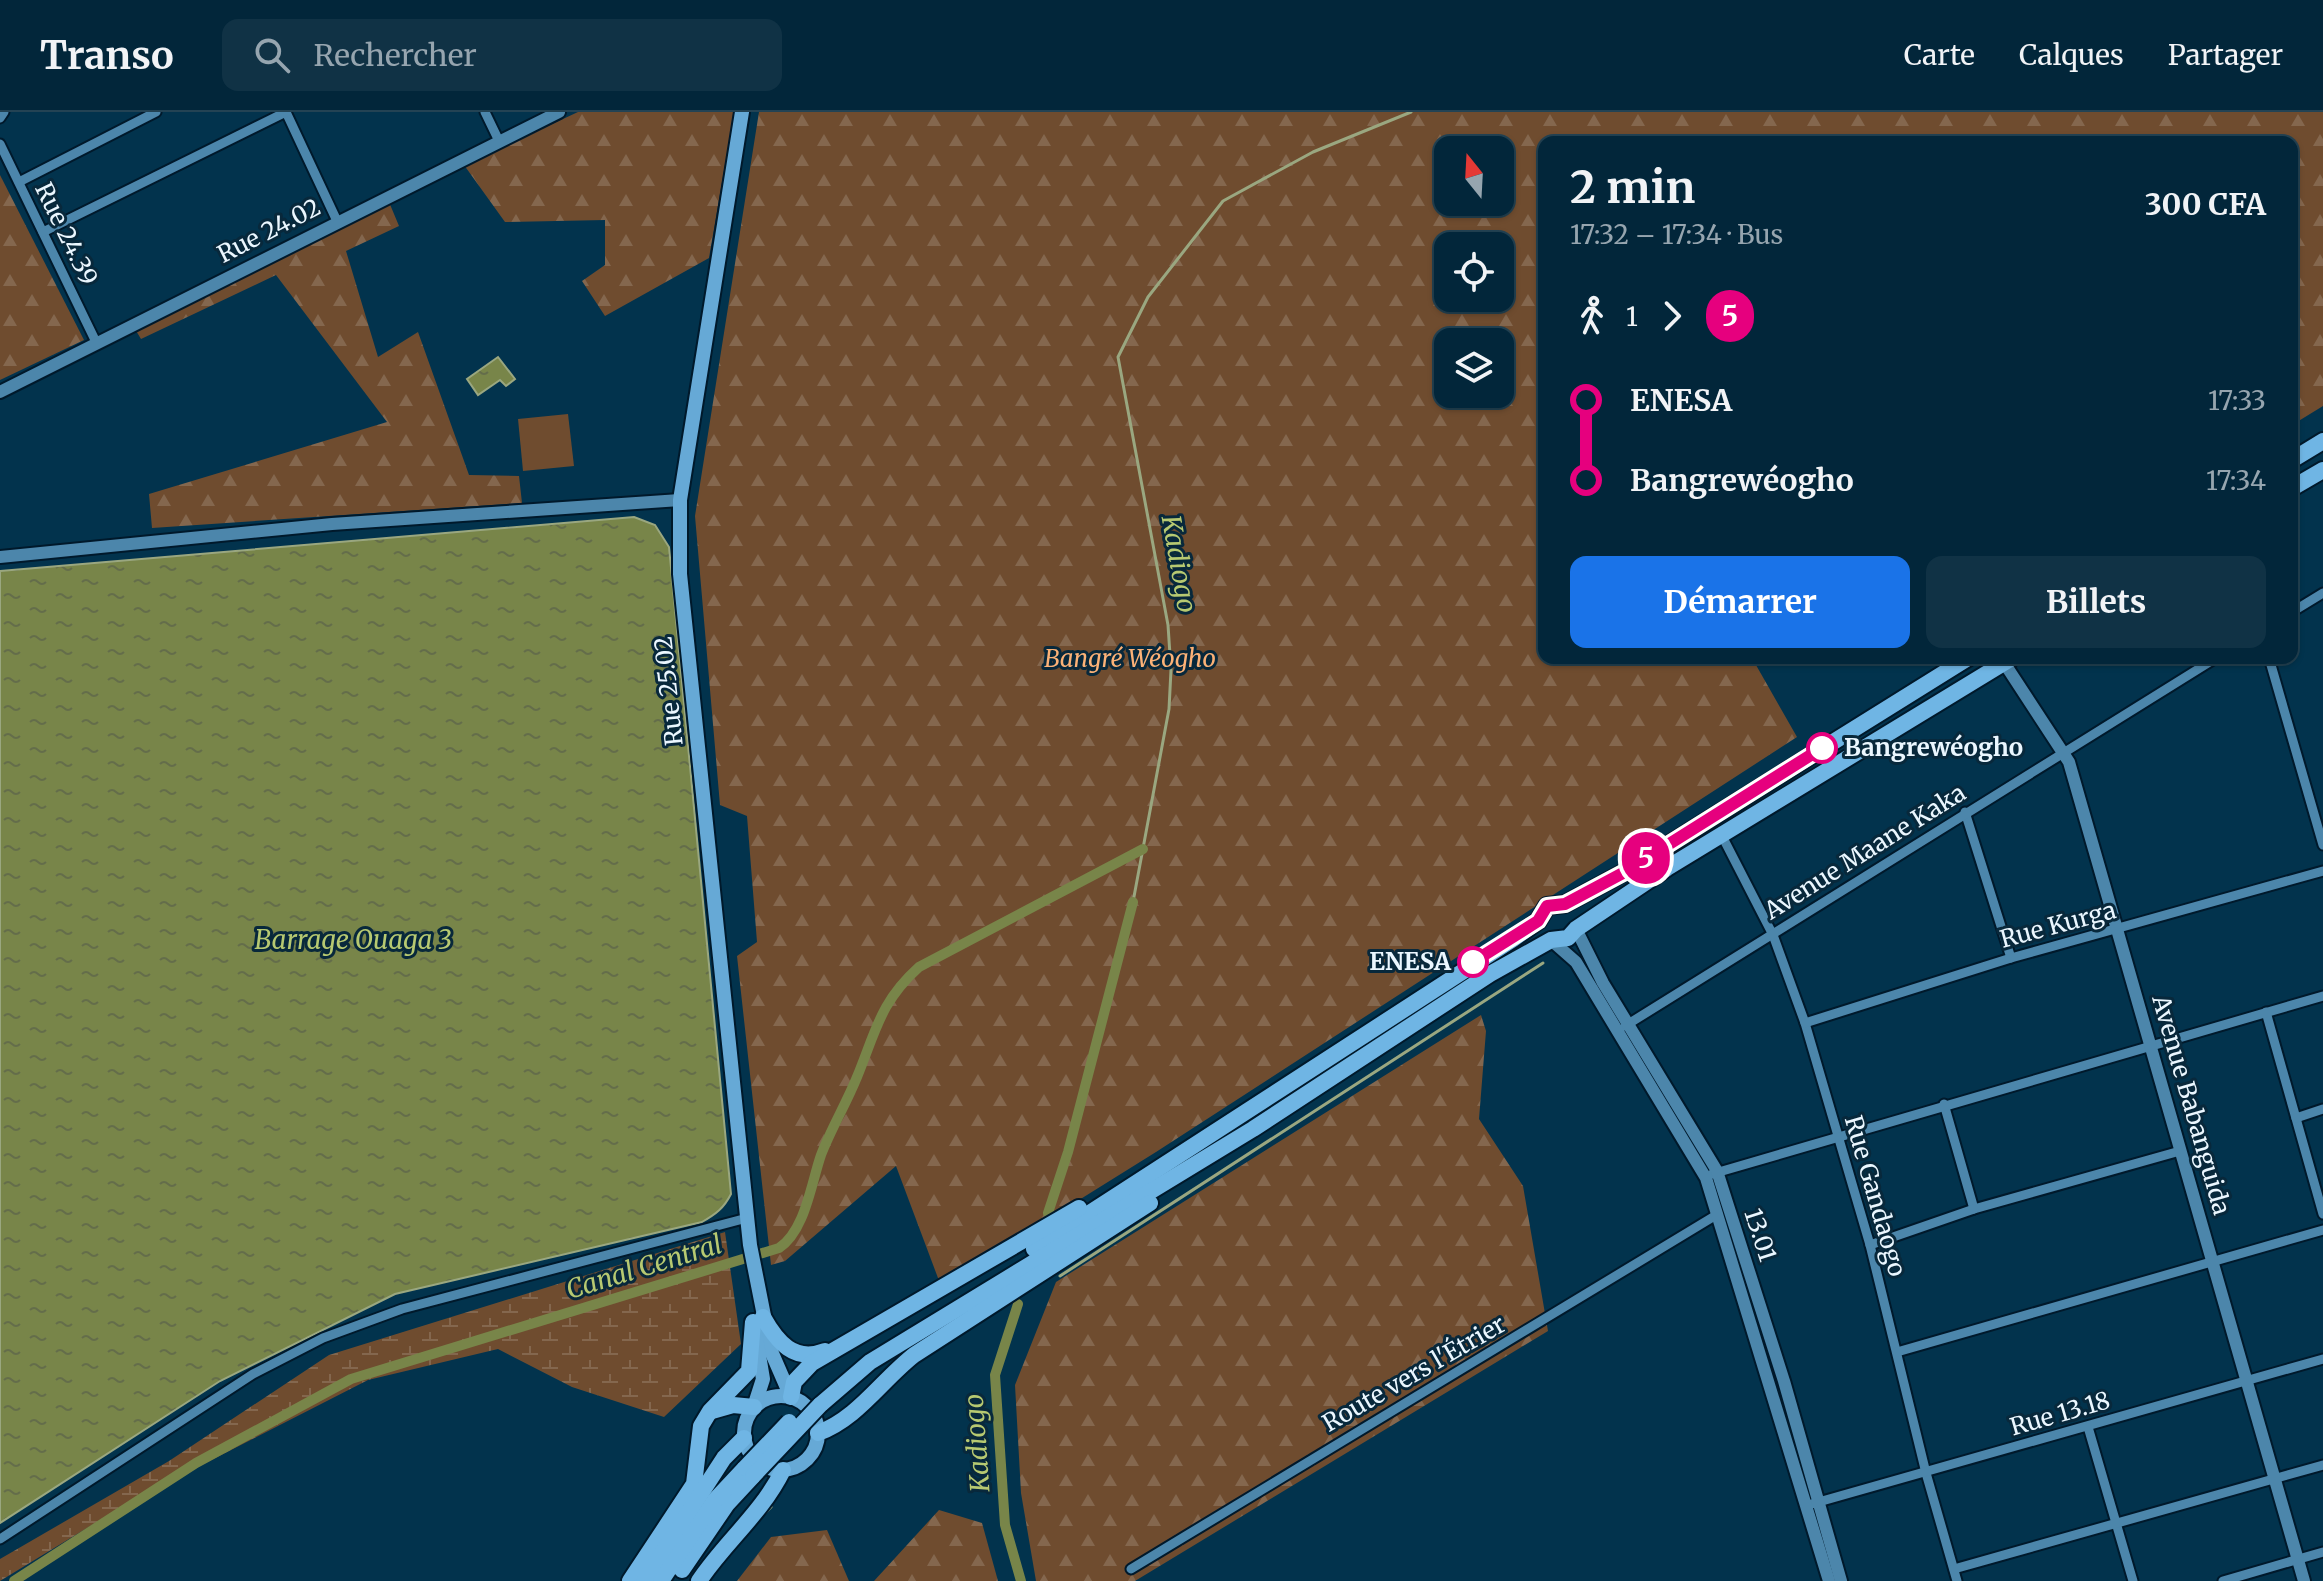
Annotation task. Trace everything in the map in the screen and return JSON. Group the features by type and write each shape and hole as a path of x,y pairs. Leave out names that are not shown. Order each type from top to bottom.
{"highway":[{"path":"2298,456 2323,441"},
{"path":"2298,485 2323,470"},
{"path":"661,1581 715,1500 749,1472 866,1352 1032,1250 1538,921 1547,906 1565,904 1623,873 1958,664"},
{"path":"1538,921 1541,933 1551,940 1563,941 1576,929 1721,834 1998,664"},
{"path":"1565,904 1575,915 1576,929"},
{"path":"818,1433 851,1417 887,1376 914,1355 1054,1268 1253,1129 1490,974 1551,940"},
{"path":"791,1397 801,1372 845,1343 1246,1110"},
{"path":"816,1401 870,1362 1253,1129"},
{"path":"758,1320 785,1348 801,1354 812,1356 845,1343"},
{"path":"630,1581 694,1484 701,1426 710,1411 749,1371 758,1320"},
{"path":"710,1411 733,1405 754,1407"},
{"path":"644,1581 724,1458 744,1438"},
{"path":"699,1581 728,1540 765,1502 783,1470"},
{"path":"674,1581 749,1472"}],"main road":[{"name":"Rue 25.02","path":"742,112 680,500 685,642 716,901 763,1369 761,1392 754,1407"},
{"name":"Rue 25.02","path":"758,1320 791,1397"},
{"path":"791,1397 813,1415 818,1433 811,1454 803,1462 783,1470 772,1469 753,1458 744,1438 744,1426 754,1407 766,1399 791,1397"}],"street":[{"path":"0,118 4,112"},
{"path":"19,182 154,112"},
{"path":"43,232 286,112 337,221"},
{"path":"485,112 499,141"},
{"name":"Rue 24.02","path":"0,392 559,112"},
{"name":"Rue 24.39","path":"0,144 96,342"},
{"path":"0,557 332,524 680,500"},
{"path":"2298,608 2323,593"},
{"name":"Avenue Babanguida","path":"2009,664 2065,752 2304,1581"},
{"name":"Avenue Maane Kaka","path":"1622,1027 2206,664"},
{"path":"2271,664 2323,845"},
{"path":"1965,812 2011,958"},
{"name":"Rue Gandaogo","path":"1721,834 1773,935 1805,1023 1870,1245 1926,1473 1957,1581"},
{"name":"Rue Kurga","path":"1805,1023 2011,958 2323,871"},
{"name":"13.01","path":"1576,929 1622,1027"},
{"name":"13.01","path":"1551,940 1576,962 1622,1027 1711,1174 1812,1503 1829,1581"},
{"path":"1711,1174 2323,996"},
{"path":"2266,1012 2323,1214"},
{"path":"1944,1104 1974,1209"},
{"path":"2296,1118 2323,1109"},
{"path":"1870,1245 1974,1209 2180,1151"},
{"name":"13.01","path":"1711,1174 1718,1214 1812,1503 1841,1581"},
{"name":"Route vers l'Étrier","path":"1131,1569 1718,1214"},
{"path":"0,1539 253,1374 323,1338 402,1309 747,1218"},
{"path":"1897,1352 2323,1230"},
{"name":"Rue 13.18","path":"1812,1503 2323,1359"},
{"path":"2088,1427 2133,1581"},
{"path":"1954,1569 2323,1465"},
{"path":"2223,1581 2323,1552"}],"green space":[{"path":"578,112 734,112 709,258 605,316 582,281 605,265 605,220 505,222 464,165"},
{"name":"Bangré Wéogho","path":"759,112 2323,112 2323,406 2298,421 2298,136 1538,136 1538,664 1755,664 1797,737 1156,1152 941,1286 896,1166 785,1261 771,1265 737,956 757,942 747,816 720,805 695,516"},
{"path":"0,175 84,340 0,380"},
{"path":"389,202 399,226 346,251 378,357 418,332 469,475 519,476 522,503 152,528 149,494 387,422 276,275 141,339 132,324"},
{"path":"568,414 574,466 523,471 518,419"},
{"path":"1481,1015 1486,1031 1479,1119 1523,1186 1548,1331 1135,1581 1036,1581 1021,1493 1015,1385 1056,1282"},
{"path":"725,1232 741,1344 664,1417 572,1387 498,1349 368,1380 133,1500 0,1581 0,1559 169,1461 329,1355"},
{"path":"939,1510 982,1523 998,1581 874,1581"},
{"path":"827,1530 849,1581 737,1581 771,1537"}],"water":[{"path":"498,357 515,379 506,386 500,380 478,395 467,379"},
{"name":"Barrage Ouaga 3","path":"634,517 655,525 669,547 731,1194 728,1199 702,1222 395,1294 220,1381 0,1523 0,571"}],"waterway":[{"name":"Kadiogo","path":"1133,902 1169,709 1171,670 1168,625 1118,357 1148,297 1223,201 1313,152 1411,112"},
{"name":"Canal Central","path":"14,1581 196,1463 351,1379 779,1248 801,1219 821,1155 853,1087 880,1018 906,980 919,967 1143,849"},
{"name":"Kadiogo","path":"1048,1213 1068,1152 1133,902"},
{"path":"1060,1276 1543,963"},
{"name":"Kadiogo","path":"1018,1304 995,1375 1005,1525 1021,1581"},
{"path":"762,1516 771,1507"}],"bus line":[{"name":"5","path":"1473,962 1538,921 1547,906 1565,904 1623,873 1822,748"}],"place":[{"name":"Bangrewéogho","path":"1822,748"},
{"name":"ENESA","path":"1473,962"}]}
